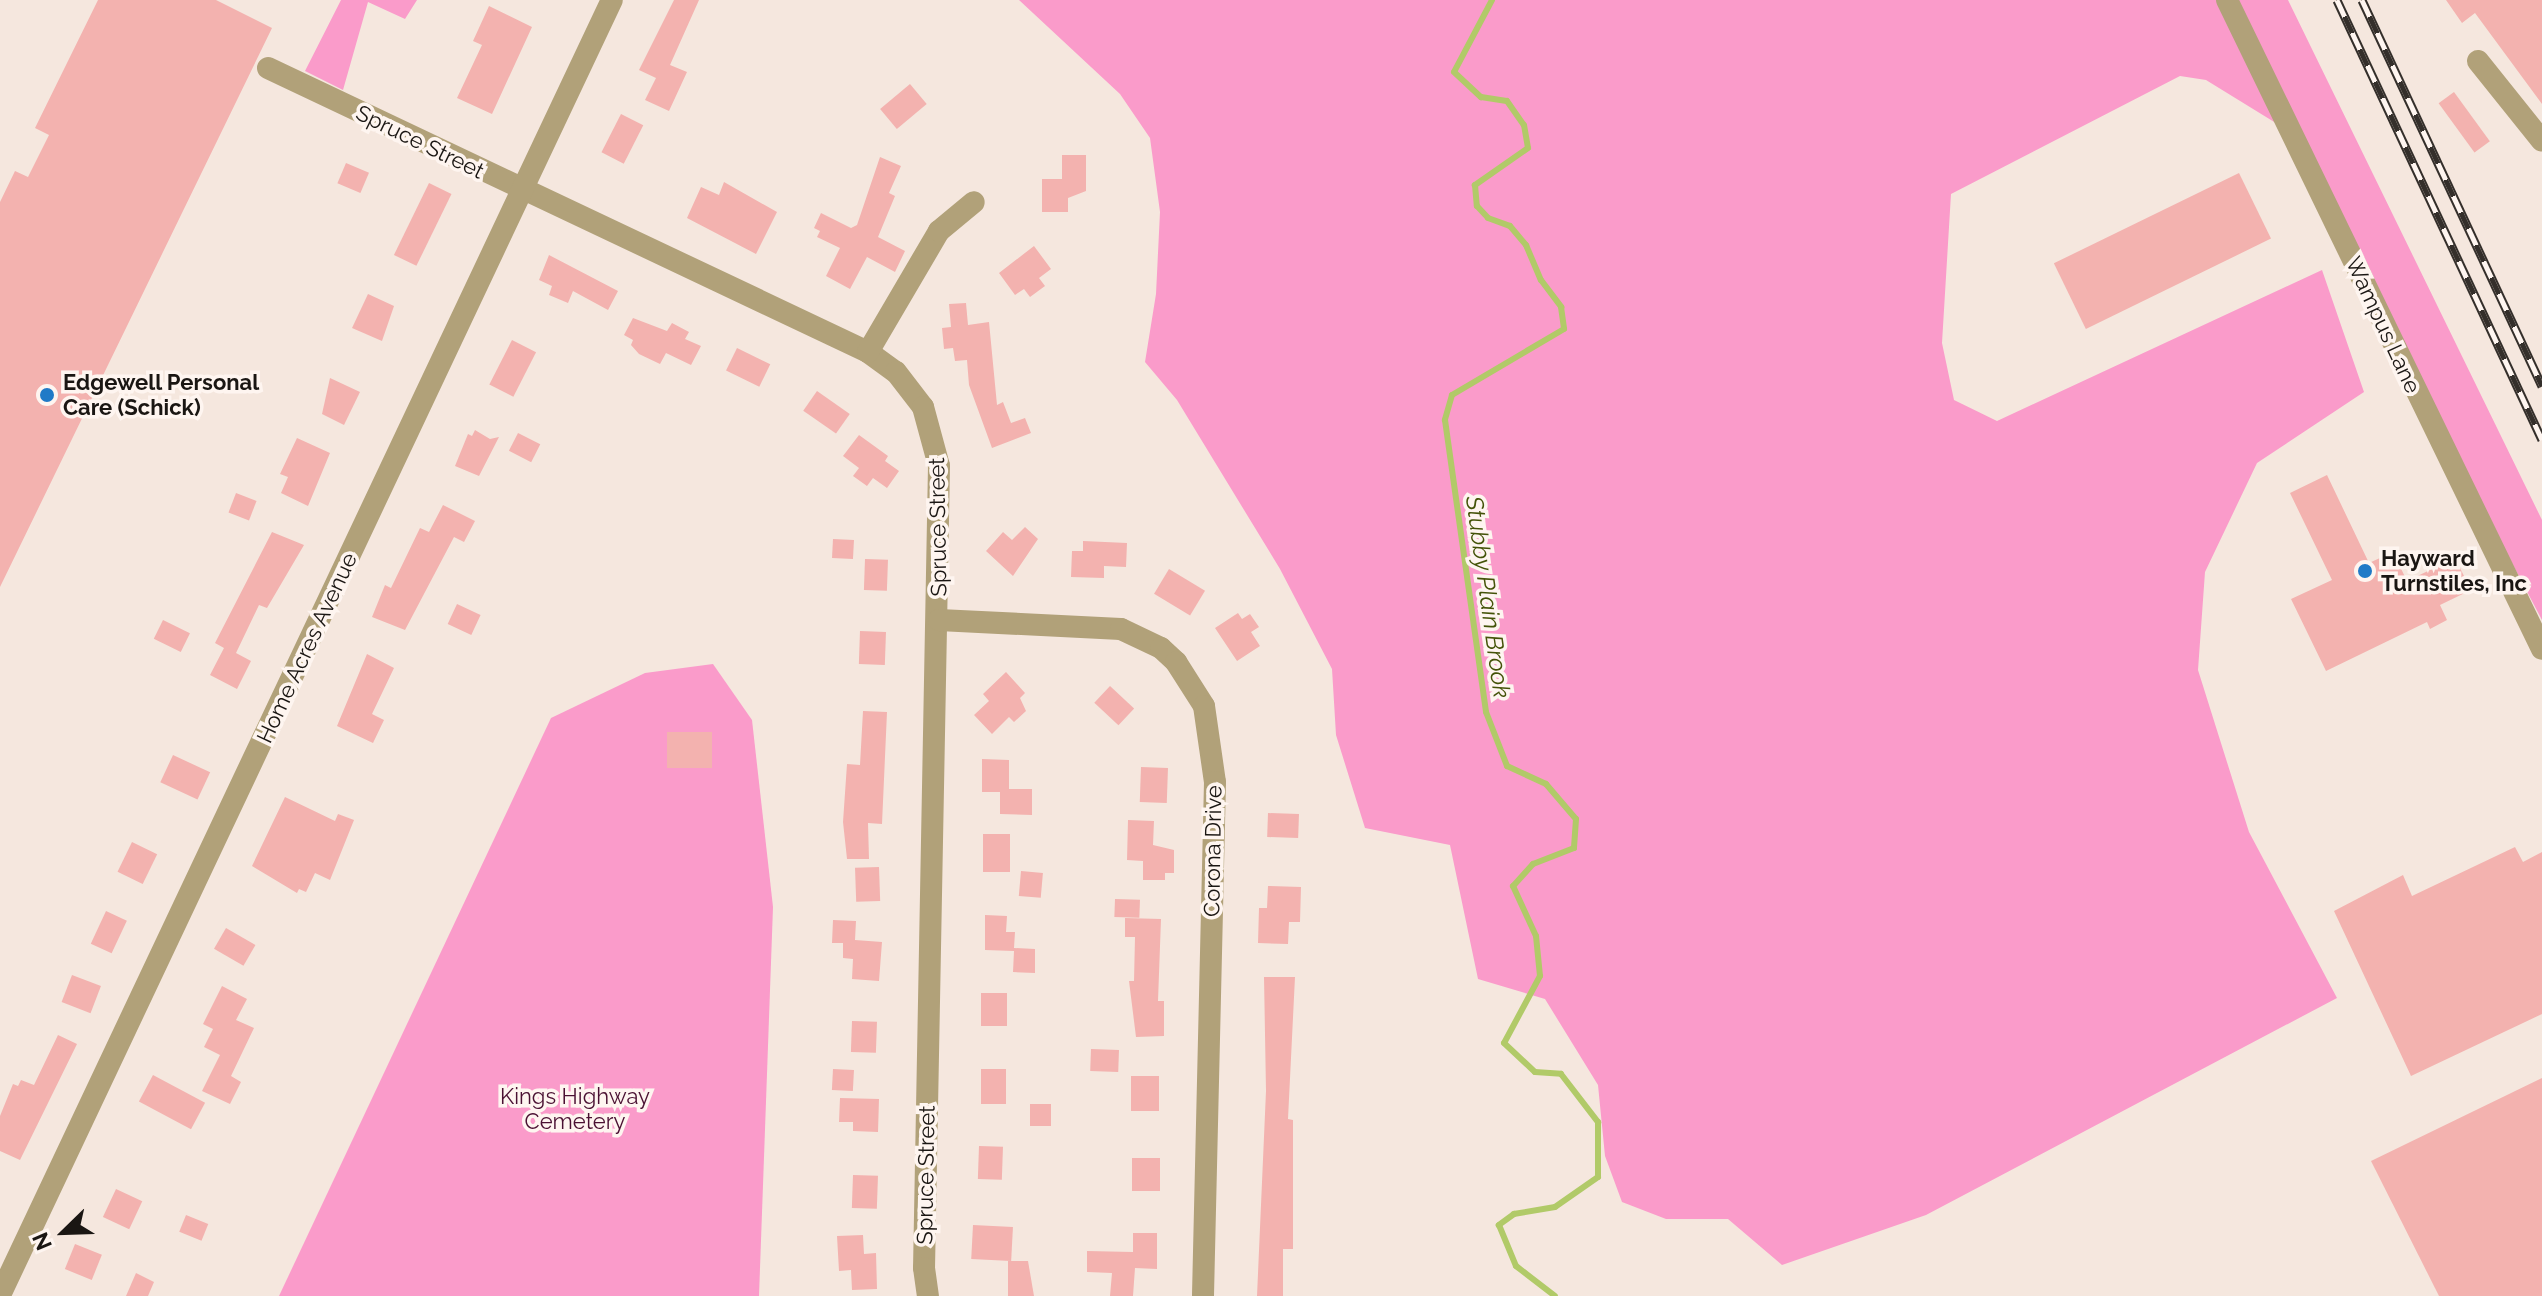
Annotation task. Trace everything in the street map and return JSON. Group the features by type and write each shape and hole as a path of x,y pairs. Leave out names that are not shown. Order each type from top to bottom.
{"street":[{"name":"Home Acres Avenue","path":"1,1288 612,0"},
{"name":"Wampus Lane","path":"2227,0 2542,649"},
{"path":"2478,61 2542,141"},
{"name":"Spruce Street","path":"268,68 523,192 868,352 909,386 934,438 939,620 924,1268 928,1296"},
{"path":"868,352 939,231 974,202"},
{"name":"Corona Drive","path":"939,620 1121,629 1143,637 1176,662 1204,706 1215,782 1203,1296"}],"green space":[{"path":"341,0 417,0 405,19 368,2 343,90 305,71"},
{"path":"1019,0 2288,0 2542,520 2542,620 2406,362 2300,138 2206,80 2180,76 1951,194 1942,343 1954,400 1997,421 2322,270 2364,392 2257,463 2205,572 2198,670 2249,832 2337,998 1926,1215 1782,1265 1728,1219 1666,1219 1622,1202 1605,1156 1598,1085 1545,999 1478,979 1450,845 1365,828 1336,735 1332,669 1280,569 1177,400 1145,362 1156,294 1160,212 1150,138 1120,94"},
{"name":"Kings Highway Cemetery","path":"713,664 752,720 773,907 759,1296 279,1296 551,718 645,673"}],"building":[{"name":"Edgewell Personal Care (Schick)","path":"98,0 216,0 272,28 0,587 0,202 15,171 28,177 49,135 35,128"},
{"path":"674,0 699,0 670,65 687,72 669,111 645,100 656,78 639,70"},
{"path":"2446,0 2542,0 2542,104 2475,13 2462,23"},
{"path":"489,6 532,27 492,114 457,98 482,45 473,41"},
{"path":"910,84 927,104 897,129 880,109"},
{"path":"2454,92 2490,141 2474,153 2439,103"},
{"path":"621,114 643,125 624,164 601,152"},
{"path":"1062,155 1086,155 1086,191 1068,198 1068,212 1042,212 1042,179 1062,179"},
{"path":"880,157 901,166 889,193 895,196 878,237 905,251 895,272 867,257 850,289 826,276 840,248 817,237 820,231 814,228 821,213 851,228 857,225"},
{"path":"346,163 369,173 360,193 337,183"},
{"path":"2239,173 2271,239 2086,329 2054,263"},
{"path":"724,182 777,212 756,254 687,218 701,187 719,195"},
{"path":"429,183 451,194 416,266 394,255"},
{"path":"1034,246 1051,269 1039,278 1045,286 1030,297 1024,289 1015,295 999,273"},
{"path":"549,255 618,291 608,310 573,291 568,303 549,295 552,286 539,280"},
{"path":"368,294 394,306 382,341 352,328"},
{"path":"966,303 968,325 989,322 997,405 1003,402 1011,423 1025,418 1031,433 992,448 969,385 967,360 955,361 953,348 944,349 942,328 951,327 949,304"},
{"path":"633,318 667,331 672,323 689,332 685,339 701,346 691,365 666,353 660,364 639,354 631,345 633,340 624,335"},
{"path":"512,340 536,352 513,397 489,385"},
{"path":"737,348 770,364 759,387 726,370"},
{"path":"330,378 360,392 344,425 322,414"},
{"path":"817,391 850,414 836,434 803,411"},
{"path":"475,430 490,439 499,437 479,476 455,466 468,434 472,436"},
{"path":"518,433 540,444 531,462 509,451"},
{"path":"859,435 888,456 885,461 899,471 887,488 873,478 867,486 853,476 859,468 843,456"},
{"path":"297,438 330,453 308,506 281,493 288,477 280,474"},
{"name":"Hayward Turnstiles, Inc","path":"2327,475 2369,563 2393,552 2407,581 2455,558 2471,590 2440,605 2447,620 2430,629 2427,622 2326,671 2291,599 2332,580 2290,493"},
{"path":"236,493 257,501 249,520 228,513"},
{"path":"443,505 475,521 464,542 454,537 405,630 372,617 385,585 391,588 420,528 429,532"},
{"path":"1025,527 1038,539 1013,576 986,551 1003,532 1012,540"},
{"path":"272,532 304,545 267,608 259,605 236,653 251,661 237,689 210,675 224,648 215,643"},
{"path":"833,539 854,540 853,559 832,558"},
{"path":"1083,541 1127,543 1126,567 1104,566 1104,578 1071,577 1072,551 1083,551"},
{"path":"865,559 888,560 887,591 864,590"},
{"path":"1169,569 1205,591 1190,615 1154,594"},
{"path":"457,604 481,615 471,635 448,624"},
{"path":"1238,613 1242,619 1250,614 1259,627 1251,632 1260,646 1237,661 1215,628"},
{"path":"163,620 190,633 181,652 154,639"},
{"path":"860,631 886,632 885,665 859,664"},
{"path":"367,654 394,668 372,714 384,720 373,743 337,726"},
{"path":"1006,672 1025,693 1020,698 1026,711 1014,722 1009,717 992,734 974,715 989,701 983,694"},
{"path":"1110,686 1134,709 1118,725 1094,703"},
{"path":"863,711 887,712 882,824 868,823 869,859 847,859 843,822 847,764 860,765"},
{"path":"667,732 712,732 712,768 667,768"},
{"path":"173,755 210,772 197,800 160,782"},
{"path":"982,759 1009,760 1009,789 1032,789 1032,815 1000,814 1000,792 982,792"},
{"path":"1141,767 1168,768 1167,803 1140,802"},
{"path":"285,797 335,821 338,814 354,820 330,880 315,873 306,892 299,889 297,893 252,866"},
{"path":"1268,813 1299,814 1298,838 1267,837"},
{"path":"1128,820 1154,821 1153,845 1174,850 1174,873 1165,873 1165,880 1143,880 1143,861 1127,860"},
{"path":"983,834 1010,834 1010,872 983,872"},
{"path":"132,842 157,854 143,884 118,872"},
{"path":"2515,847 2523,862 2542,852 2542,1014 2411,1076 2334,911 2403,875 2412,896"},
{"path":"879,867 880,901 856,902 855,868"},
{"path":"1021,871 1043,873 1041,898 1019,896"},
{"path":"1268,886 1301,887 1300,922 1289,922 1288,944 1258,943 1259,908 1267,908"},
{"path":"1115,899 1140,900 1139,918 1114,917"},
{"path":"106,911 127,921 112,953 91,944"},
{"path":"985,915 1007,916 1006,932 1015,932 1014,948 1035,949 1035,973 1013,972 1014,951 985,950"},
{"path":"1125,918 1161,919 1158,1001 1164,1001 1164,1036 1136,1037 1129,981 1134,981 1135,937 1125,937"},
{"path":"833,920 856,921 855,940 882,942 879,981 852,979 853,959 843,958 843,943 832,943"},
{"path":"226,928 255,945 243,966 214,949"},
{"path":"72,975 101,986 91,1013 62,1002"},
{"path":"1264,977 1295,977 1288,1119 1293,1120 1293,1249 1283,1249 1283,1296 1257,1296 1266,1091"},
{"path":"222,986 247,999 236,1020 254,1028 231,1076 241,1082 230,1104 202,1091 220,1055 204,1047 213,1029 203,1024"},
{"path":"981,993 1007,993 1007,1026 981,1026"},
{"path":"852,1021 877,1022 876,1053 851,1052"},
{"path":"58,1035 77,1044 20,1160 0,1151 0,1116 13,1084 18,1086 21,1080 34,1085"},
{"path":"1091,1049 1119,1050 1118,1072 1090,1071"},
{"path":"833,1069 854,1070 853,1091 832,1090"},
{"path":"981,1069 1006,1069 1006,1104 981,1104"},
{"path":"153,1075 205,1103 191,1129 139,1101"},
{"path":"1131,1076 1159,1076 1159,1111 1131,1111"},
{"path":"2542,1078 2542,1296 2439,1296 2371,1161"},
{"path":"840,1098 879,1099 878,1132 853,1131 853,1122 839,1122"},
{"path":"1030,1104 1051,1104 1051,1126 1030,1126"},
{"path":"979,1146 1003,1147 1002,1180 978,1179"},
{"path":"1132,1158 1160,1158 1160,1191 1132,1191"},
{"path":"853,1175 878,1176 877,1209 852,1208"},
{"path":"116,1189 142,1201 129,1229 103,1217"},
{"path":"186,1215 208,1224 202,1241 179,1232"},
{"path":"973,1225 1013,1227 1011,1261 971,1259"},
{"path":"1133,1233 1157,1233 1157,1269 1135,1268 1133,1296 1110,1296 1112,1273 1087,1272 1087,1251 1133,1252"},
{"path":"863,1235 864,1254 876,1253 877,1289 852,1290 851,1270 839,1271 837,1236"},
{"path":"75,1244 102,1255 92,1280 65,1269"},
{"path":"1008,1261 1028,1261 1034,1296 1008,1296"},
{"path":"136,1273 154,1282 148,1296 126,1296"}],"waterway":[{"name":"Stubby Plain Brook","path":"1492,0 1454,72 1481,97 1507,101 1524,125 1528,148 1475,185 1477,206 1488,218 1510,226 1526,245 1541,280 1561,307 1564,329 1452,395 1445,420 1486,712 1507,766 1546,784 1576,819 1574,848 1533,864 1513,886 1536,936 1540,976 1504,1043 1535,1072 1561,1074 1598,1122 1598,1177 1555,1207 1514,1214 1499,1225 1516,1266 1555,1296"}],"railway":[{"path":"2337,0 2542,439"},
{"path":"2362,0 2542,386"}],"place":[{"name":"Edgewell Personal Care (Schick)","path":"47,395"},
{"name":"Hayward Turnstiles, Inc","path":"2365,571"}]}
